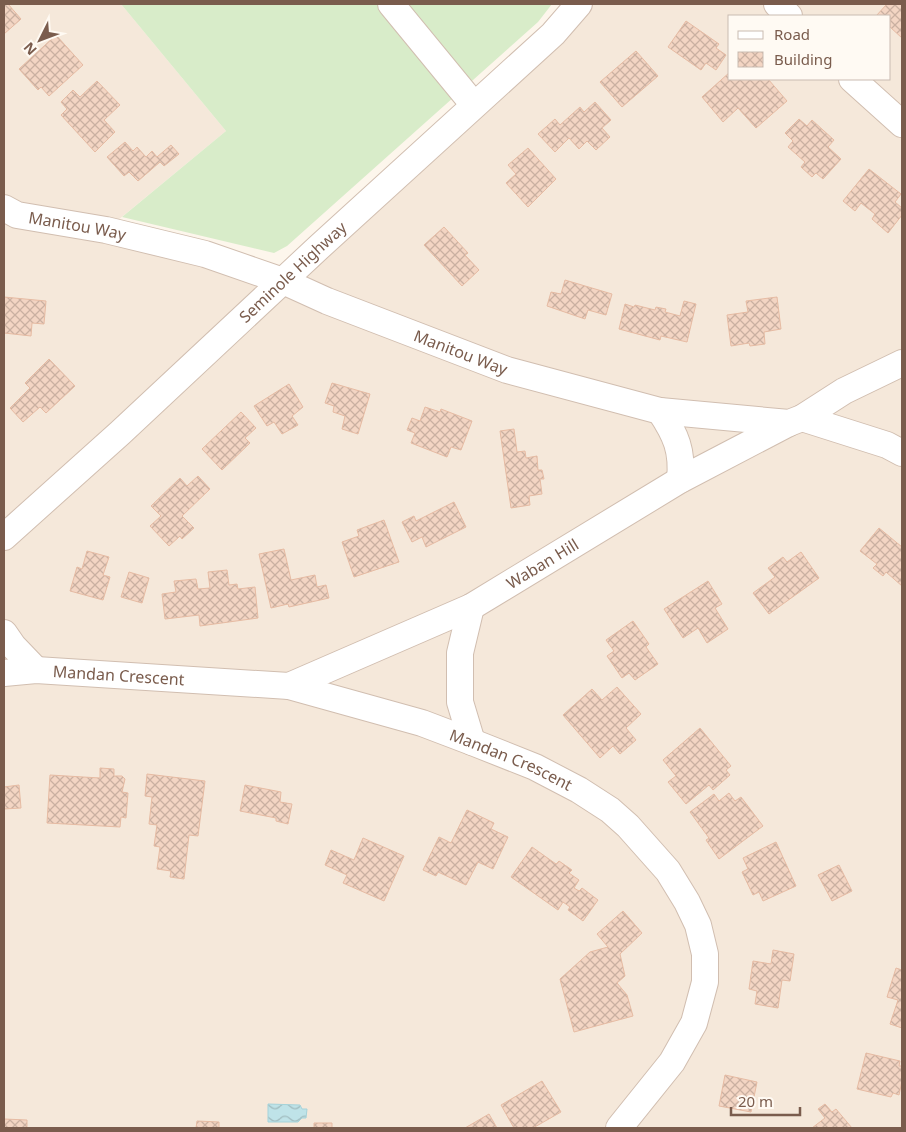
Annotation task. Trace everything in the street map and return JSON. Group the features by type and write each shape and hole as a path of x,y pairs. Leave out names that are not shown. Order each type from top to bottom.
{"street":[{"path":"391,4 474,106"},
{"path":"777,4 788,15"},
{"name":"Seminole Highway","path":"4,537 120,433 553,34 579,5"},
{"path":"853,80 902,124"},
{"name":"Manitou Way","path":"7,211 106,230 205,254 283,281 327,301 507,370 660,411 795,421"},
{"path":"795,421 844,391 902,363"},
{"path":"660,411 670,426 678,444 682,462 680,480"},
{"path":"795,421 887,445 902,453"},
{"name":"Waban Hill","path":"289,686 471,607 680,480 795,421"},
{"path":"471,607 460,653 460,702 472,742"},
{"name":"Mandan Crescent","path":"4,633 13,646 36,670"},
{"name":"Mandan Crescent","path":"4,673 36,670 289,686 422,723 472,742 535,768 579,790 610,810 628,826 668,871 687,902 698,925 705,954 705,982 694,1023 672,1062 619,1128"}],"shaded area":[{"path":"4,4 121,4 226,131 106,230 283,281 579,4 902,4 902,1128 4,1128"}],"green space":[{"path":"121,4 552,4 538,22 287,246 274,253 122,217 226,131"}],"water":[{"path":"268,1104 300,1105 302,1109 307,1109 306,1118 302,1118 298,1122 268,1122"}],"building":[{"path":"4,4 8,4 21,19 4,34"},
{"path":"887,4 902,4 902,38 891,28 891,15 877,15"},
{"path":"686,21 719,44 716,48 726,55 716,70 706,63 701,70 668,47"},
{"path":"56,35 83,65 49,96 41,87 38,90 19,69"},
{"path":"636,51 658,76 622,107 600,82"},
{"path":"728,74 728,80 769,80 787,101 756,128 738,108 723,122 702,97"},
{"path":"97,81 120,105 104,120 115,132 95,152 61,115 67,109 61,102 73,90 80,97"},
{"path":"595,102 611,120 602,128 610,137 596,150 587,141 579,149 569,138 555,152 538,134 555,119 560,125 580,107 584,112"},
{"path":"799,119 807,126 812,120 834,140 828,147 841,159 823,179 816,173 812,177 801,167 805,162 788,147 793,141 785,133"},
{"path":"125,142 133,151 137,147 146,157 152,151 157,157 171,145 179,154 164,166 160,162 138,181 129,172 124,176 107,157"},
{"path":"528,148 556,179 528,207 506,183 516,174 508,165"},
{"path":"869,169 901,194 895,202 902,208 902,215 888,233 872,219 875,214 861,203 855,211 843,201"},
{"path":"444,227 468,253 465,255 479,270 462,286 424,245"},
{"path":"565,280 612,294 606,315 588,310 585,319 547,306 551,292 561,294"},
{"path":"4,297 46,301 44,324 32,323 31,336 4,333"},
{"path":"777,297 781,329 764,332 765,344 750,346 749,343 731,346 727,315 748,312 746,301"},
{"path":"684,301 696,304 687,342 661,336 660,340 619,329 625,304 655,310 656,307 666,309 665,312 680,316"},
{"path":"49,359 75,386 46,413 40,407 23,422 10,408 30,388 25,383"},
{"path":"332,383 370,394 358,434 342,429 345,416 333,412 334,406 325,403"},
{"path":"289,384 303,407 292,416 298,425 282,434 274,422 267,426 254,406"},
{"path":"425,407 440,412 441,409 472,421 461,450 451,447 447,457 411,443 415,433 407,430 412,418 420,421"},
{"path":"241,412 256,428 245,438 250,443 222,470 202,449"},
{"path":"514,429 517,452 525,451 526,458 537,456 538,470 542,470 544,479 540,479 542,494 529,496 530,505 511,508 500,431"},
{"path":"198,476 210,489 182,516 194,528 182,539 180,536 169,546 150,526 161,516 151,506 180,478 187,486"},
{"path":"454,502 466,527 426,547 422,537 412,542 402,522 414,516 416,521"},
{"path":"384,520 399,562 354,577 342,542 359,536 357,530"},
{"path":"879,528 902,547 902,586 886,572 883,576 873,568 877,564 860,551"},
{"path":"284,549 291,580 315,575 317,587 326,585 329,598 289,607 288,604 271,608 259,554"},
{"path":"87,551 109,557 103,575 110,577 103,600 70,591 77,567 82,569"},
{"path":"801,552 819,578 769,614 753,593 775,577 768,568 783,557 787,562"},
{"path":"227,570 229,585 237,584 238,589 255,587 258,618 200,626 199,615 165,619 162,594 176,592 174,581 196,579 198,589 210,588 208,572"},
{"path":"129,572 149,578 142,603 121,597"},
{"path":"708,581 722,604 715,608 728,629 707,643 698,628 683,638 664,609"},
{"path":"633,621 649,644 646,647 658,664 635,680 629,673 622,678 607,656 614,651 606,640"},
{"path":"617,687 641,714 626,728 636,740 620,754 613,746 600,758 563,715 592,689 602,700"},
{"path":"700,728 731,766 726,770 730,775 713,790 709,785 686,804 668,782 676,776 663,760"},
{"path":"100,768 114,769 114,776 122,776 125,779 122,792 128,793 126,818 121,817 120,827 47,823 50,775 100,778"},
{"path":"147,774 205,781 198,836 189,835 184,879 170,877 171,871 157,869 160,847 154,846 157,825 149,824 152,797 145,796"},
{"path":"19,785 21,808 4,809 4,787"},
{"path":"245,785 281,792 280,802 292,804 288,824 276,821 276,818 240,811"},
{"path":"729,793 735,801 741,797 763,826 719,859 706,840 709,838 690,812 714,794 719,801"},
{"path":"467,810 494,823 491,829 508,837 493,869 478,862 466,885 438,872 436,876 423,870 439,837 451,843"},
{"path":"363,838 404,856 384,901 343,883 347,875 325,865 331,850 354,860"},
{"path":"776,842 796,886 763,901 759,892 753,895 742,872 748,869 743,858"},
{"path":"532,847 556,864 559,861 572,870 569,873 579,880 574,888 579,891 582,888 598,900 583,921 568,910 570,907 563,902 558,910 511,877"},
{"path":"839,865 852,891 832,901 818,875"},
{"path":"623,911 642,933 620,954 625,976 617,983 627,995 633,1016 574,1032 560,979 590,952 608,947 597,934"},
{"path":"773,950 794,954 790,981 782,980 778,1008 755,1004 757,991 749,989 753,961 771,964"},
{"path":"896,968 902,970 902,1028 890,1024 898,1000 887,997"},
{"path":"866,1053 900,1061 902,1081 899,1095 893,1093 891,1097 857,1089"},
{"path":"725,1075 757,1082 751,1112 719,1106"},
{"path":"542,1081 561,1112 533,1128 514,1128 501,1105"},
{"path":"825,1104 832,1112 836,1109 852,1128 812,1128 825,1118 818,1109"},
{"path":"489,1114 497,1128 465,1128"},
{"path":"4,1119 27,1120 27,1128 4,1128"},
{"path":"197,1121 219,1122 219,1128 196,1128"},
{"path":"314,1123 332,1123 332,1128 314,1128"}]}
